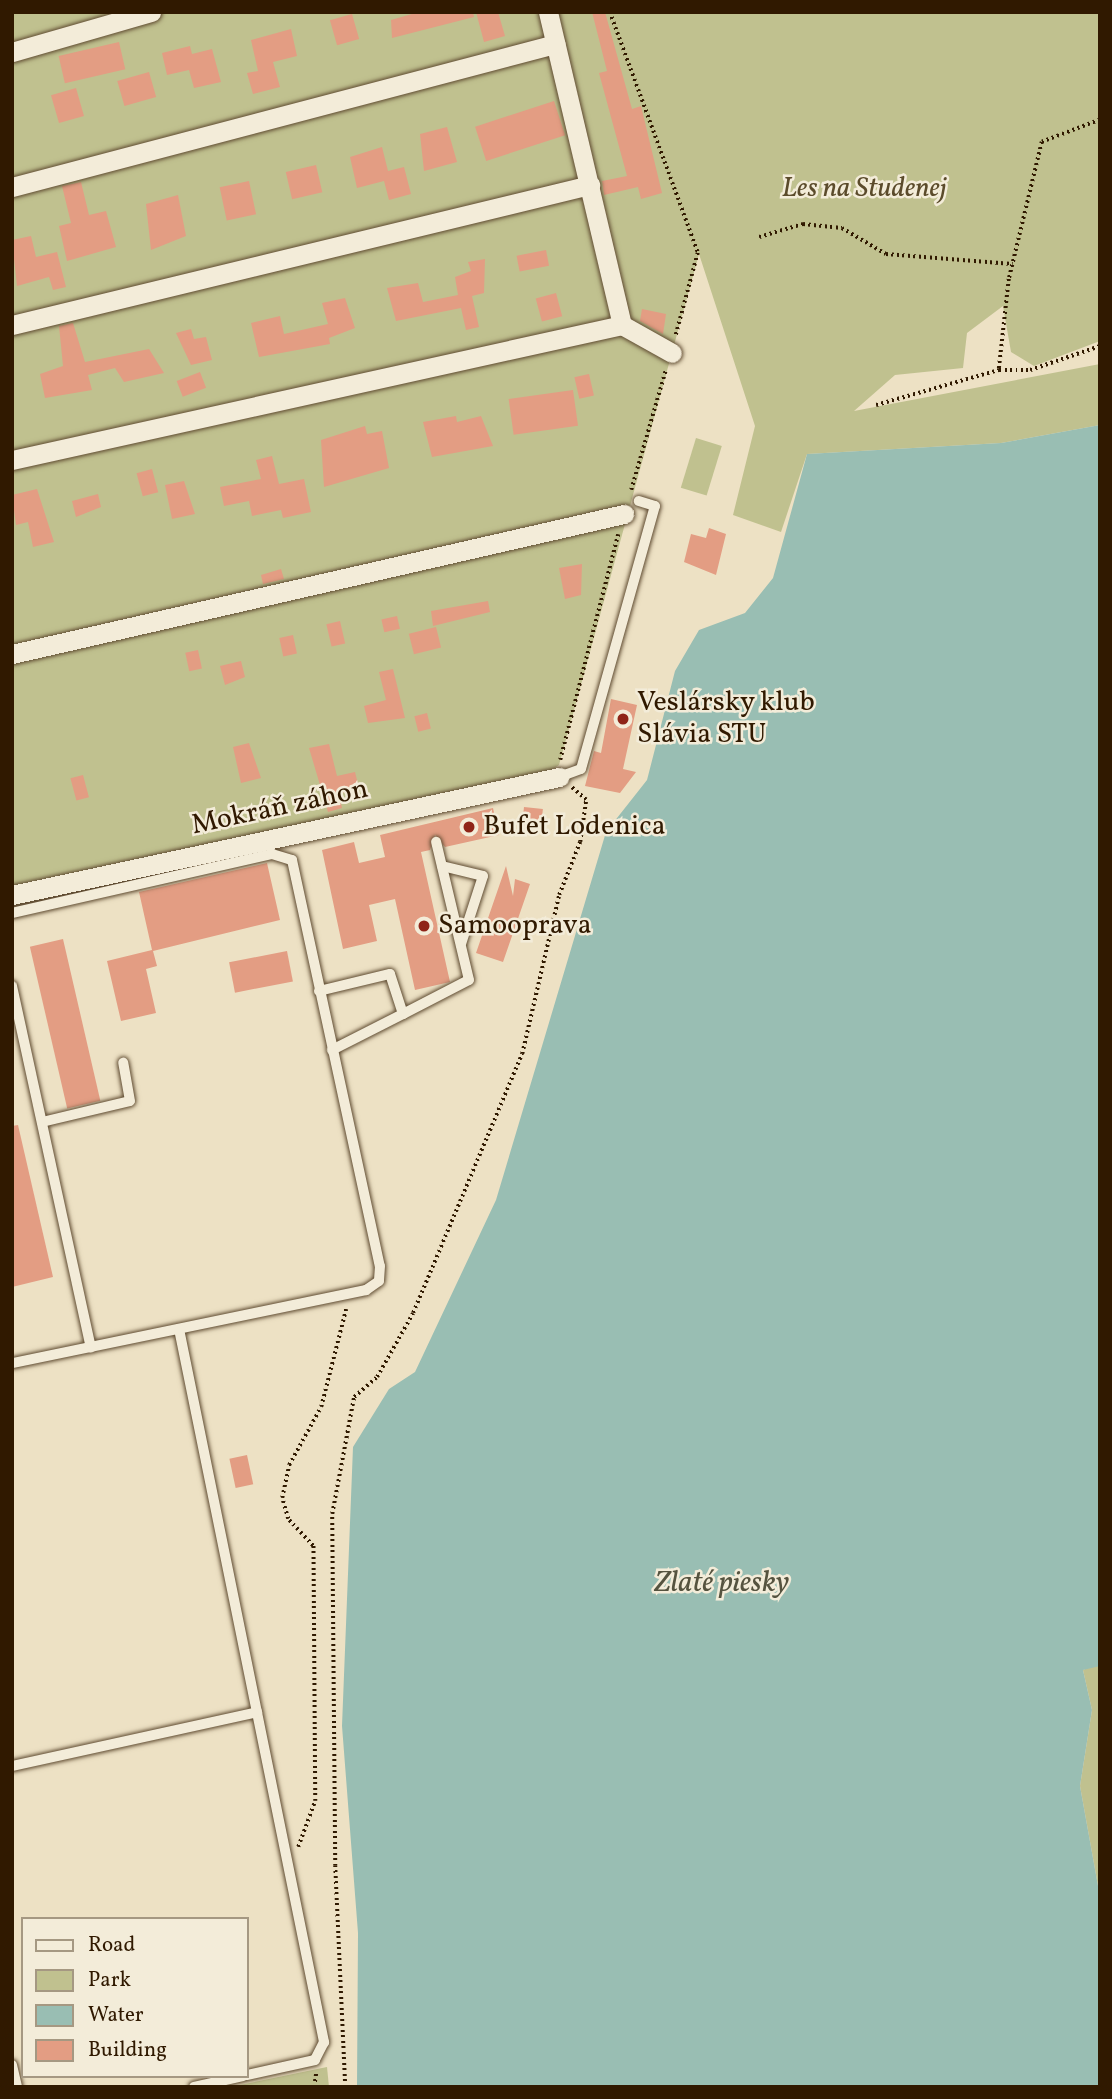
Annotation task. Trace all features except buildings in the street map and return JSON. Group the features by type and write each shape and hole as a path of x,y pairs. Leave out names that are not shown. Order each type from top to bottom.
{"street":[{"path":"12,51 151,12"},
{"path":"548,12 622,325"},
{"path":"12,187 555,44"},
{"path":"12,325 590,185"},
{"path":"12,460 622,325 672,353"},
{"path":"12,654 631,508"},
{"name":"Mokráň záhon","path":"12,895 559,777"}],"lane":[{"path":"559,777 581,769 655,506 631,508"},
{"path":"332,1050 470,980 436,842"},
{"path":"12,913 272,854 292,860 380,1266 379,1281 350,1293 12,1363"},
{"path":"442,866 483,876 461,945"},
{"path":"319,991 390,974 403,1014"},
{"path":"12,986 91,1347"},
{"path":"42,1122 130,1101 123,1063"},
{"path":"179,1329 324,2042 316,2060 248,2075"},
{"path":"12,1766 257,1712"},
{"path":"12,2066 17,2087"},
{"path":"194,2087 236,2078"}],"path":[{"path":"610,12 698,253"},
{"path":"999,370 1013,264 1041,142 1100,120"},
{"path":"759,237 803,224 842,228 886,254 1013,264"},
{"path":"876,405 999,370 1030,370 1100,346"},
{"path":"345,2087 335,1866 332,1514 354,1397 377,1377 430,1278 481,1141 522,1054 559,895 580,842 586,800 559,777"},
{"path":"288,1864 309,1828 315,1801 316,1698 310,1657 313,1546 288,1519 282,1498 289,1465 321,1407 350,1293"}],"green space":[{"name":"Les na Studenej","path":"12,12 1100,12 1100,341 1034,366 1011,352 1003,306 967,333 963,368 895,375 854,411 1100,364 1100,425 1001,443 807,454 781,532 733,515 755,426 699,254 559,765 521,791 12,906"},
{"path":"696,438 722,446 707,496 681,488"},
{"path":"1094,1665 1100,1666 1100,1897 1080,1786 1092,1710 1083,1670"},
{"path":"327,2067 329,2087 230,2087"}],"water":[{"name":"Zlaté piesky","path":"1100,425 1100,1666 1083,1670 1092,1710 1080,1786 1100,1897 1100,2087 357,2087 358,1933 342,1726 353,1447 389,1389 415,1372 496,1200 606,832 647,780 675,671 699,630 745,613 773,578 807,454 1001,443"}],"place":[{"name":"Veslársky klub Slávia STU","path":"623,719"},
{"name":"Bufet Lodenica","path":"469,827"},
{"name":"Samooprava","path":"424,926"}]}
